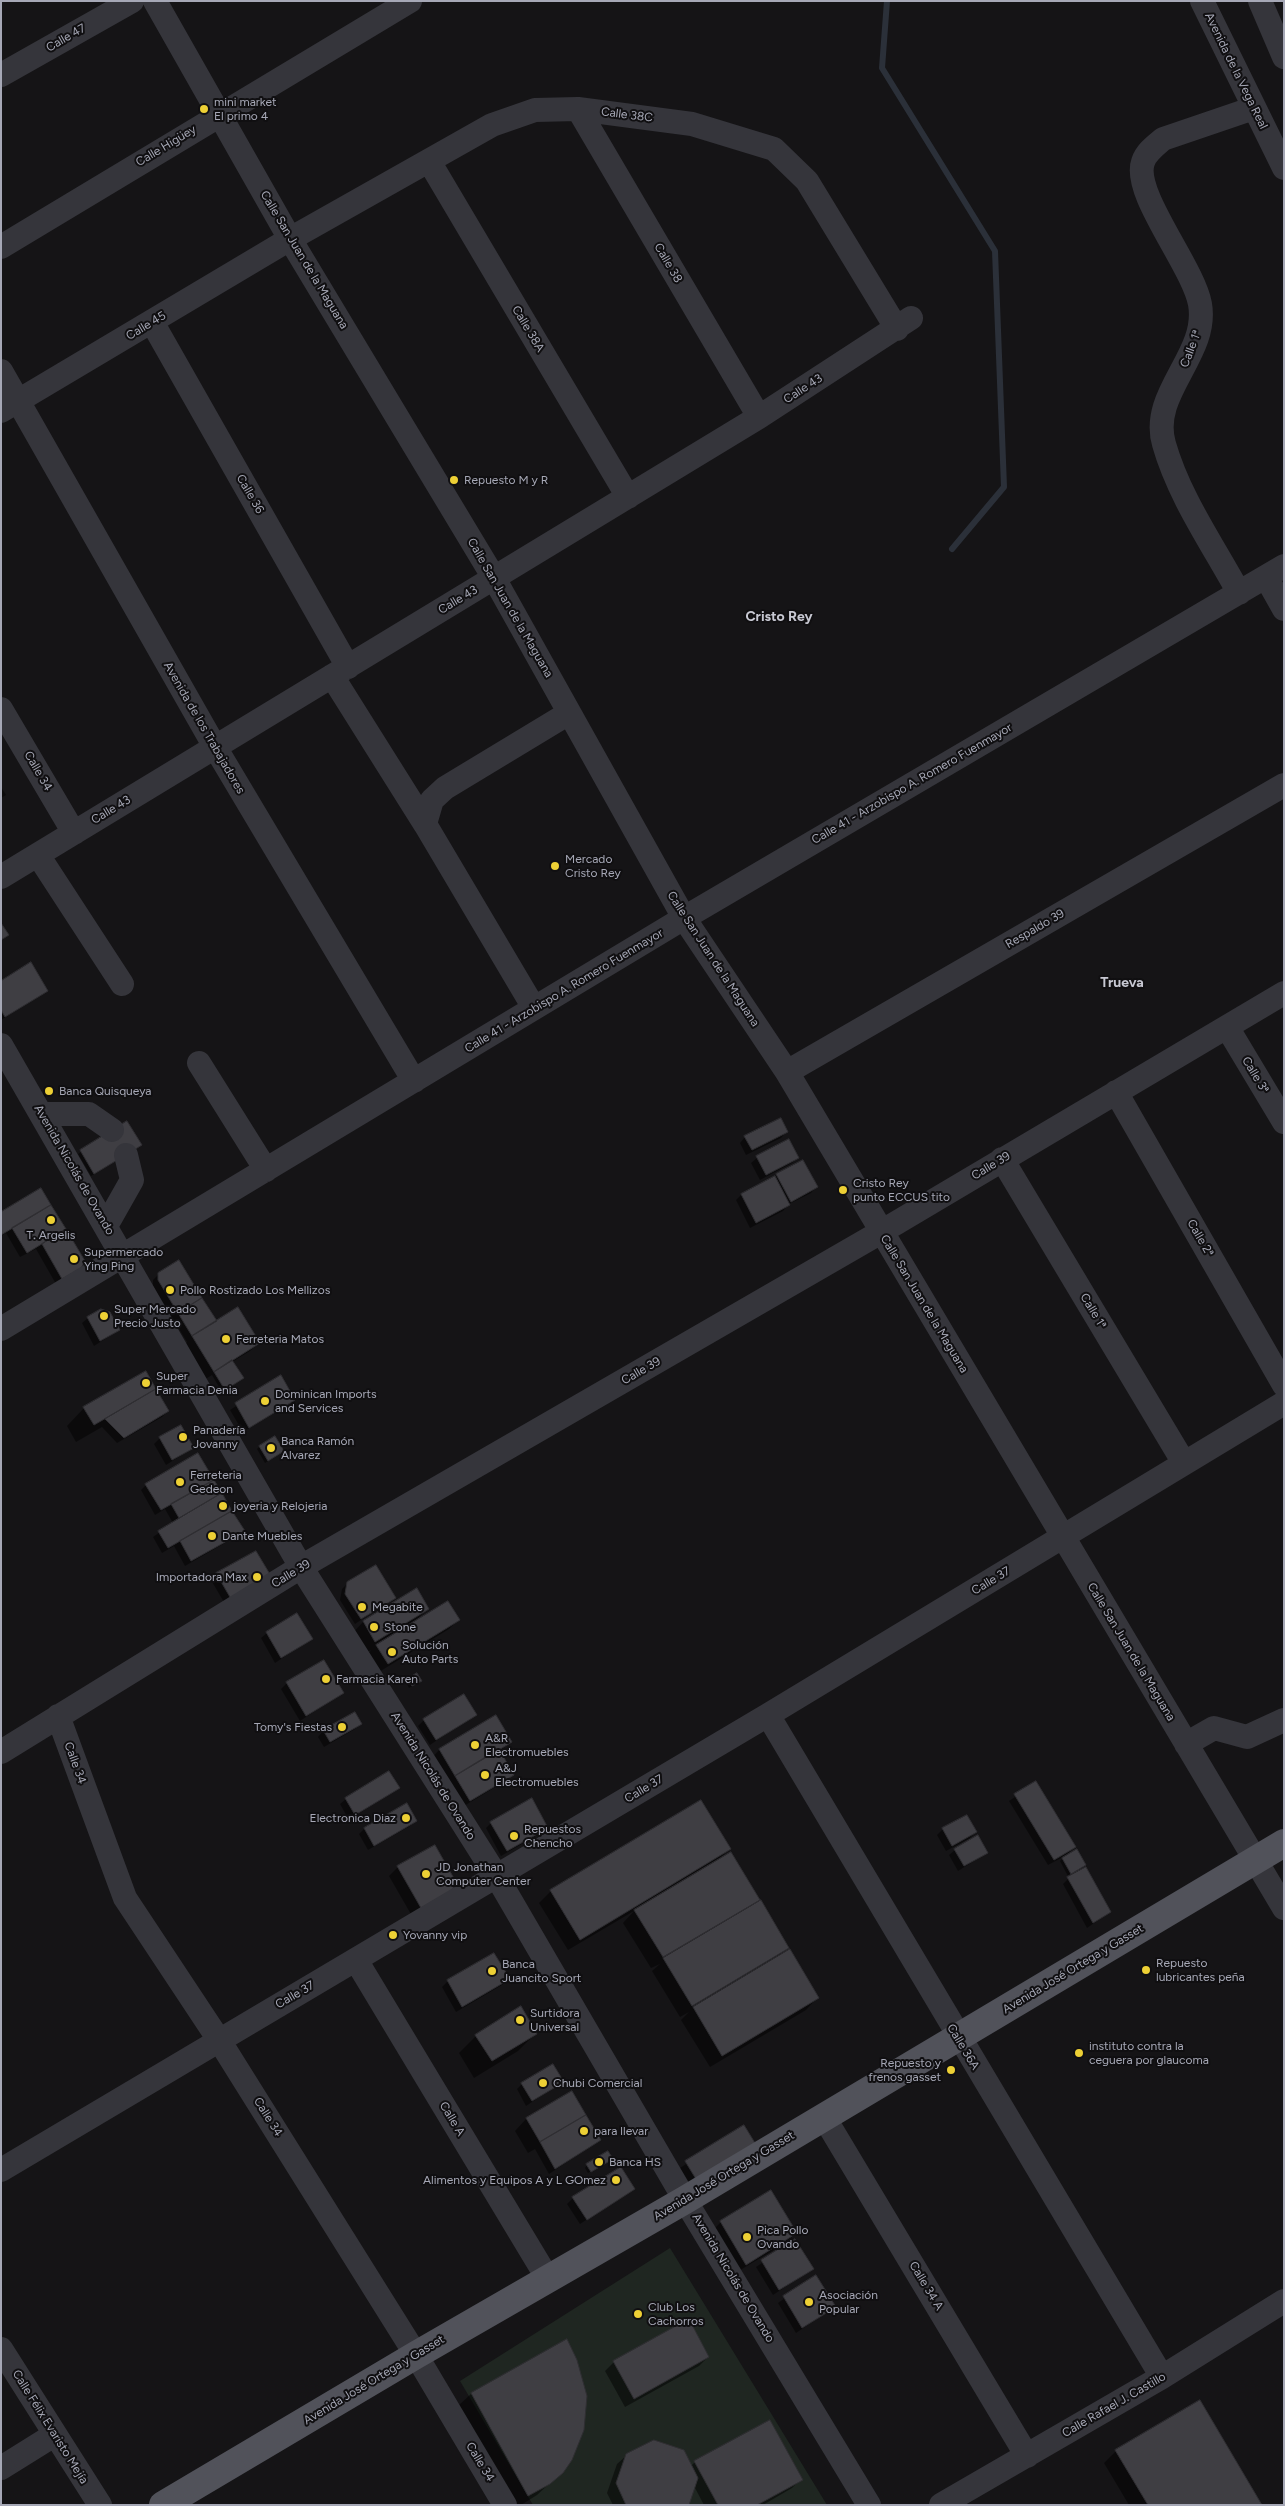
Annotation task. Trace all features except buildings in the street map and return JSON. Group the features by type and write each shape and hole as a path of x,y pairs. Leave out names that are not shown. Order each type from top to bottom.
{"main road":[{"name":"Avenida José Ortega y Gasset","path":"163,2505 416,2355 685,2200 1284,1843"}],"street":[{"name":"Calle 47","path":"1,75 132,1"},
{"name":"Calle San Juan de la Maguana","path":"155,1 290,239 494,578 684,918 787,1072 1284,1908"},
{"name":"Calle Higüey","path":"1,247 219,114 410,1"},
{"name":"Avenida de la Vega Real","path":"1202,1 1284,168"},
{"path":"1260,1 1284,57"},
{"name":"Calle 1ª","path":"1239,593 1185,494 1164,443 1161,425 1163,410 1195,346 1200,324 1200,305 1195,286 1147,196 1142,176 1143,161 1151,149 1163,140 1254,108"},
{"name":"Calle 38C","path":"290,239 492,125 535,110 578,109 692,124 774,149 807,181 904,324"},
{"name":"Calle 38","path":"578,109 759,418"},
{"name":"Calle 38A","path":"428,161 628,497"},
{"name":"Calle 45","path":"10,406 290,239"},
{"name":"Calle 36","path":"152,322 340,671 425,824 534,1008"},
{"name":"Calle 43","path":"1,877 759,418 904,324"},
{"name":"Avenida de los Trabajadores","path":"1,371 10,406 414,1081"},
{"path":"1275,571 1284,609"},
{"name":"Calle 41 - Arzobispo A. Romero Fuenmayor","path":"1,1329 684,918 1275,571"},
{"name":"Calle 34","path":"1,708 74,833"},
{"path":"425,824 432,800 445,788 569,712"},
{"name":"Respaldo 39","path":"787,1072 1284,785"},
{"path":"38,855 122,984"},
{"name":"Calle 39","path":"1,1752 301,1567 881,1232 1284,993"},
{"name":"Calle 3ª","path":"1227,1027 1284,1122"},
{"name":"Avenida Nicolás de Ovando","path":"1,1046 124,1256 301,1567 497,1877 685,2200 869,2505"},
{"path":"199,1062 266,1170"},
{"name":"Calle 2ª","path":"1116,1092 1284,1385"},
{"path":"41,1114 89,1114 112,1130"},
{"path":"106,1226 132,1180 126,1155"},
{"name":"Calle 1ª","path":"1002,1159 1184,1463"},
{"name":"Calle 37","path":"1,2170 768,1715 1284,1403"},
{"name":"Calle 36A","path":"768,1715 1162,2377"},
{"name":"Calle 34","path":"58,1716 125,1898 220,2040 416,2355 505,2505"},
{"path":"1186,1744 1214,1728 1247,1737 1284,1720"},
{"name":"Calle A","path":"356,1960 548,2279"},
{"name":"Calle 34 A","path":"824,2117 1027,2456"},
{"name":"Calle Rafael J. Castillo","path":"941,2505 1162,2377 1284,2301"},
{"name":"Calle Félix Evaristo Mejía","path":"1,2349 100,2505"},
{"path":"1,2468 54,2435"}],"shaded area":[{"name":"Club Los Cachorros","path":"670,2248 827,2505 533,2505 460,2381"}],"waterway":[{"path":"887,1 882,68 995,251 1004,487 952,549"}],"place":[{"name":"mini market El primo 4","path":"204,109"},
{"name":"Repuesto M y R","path":"454,480"},
{"name":"Mercado Cristo Rey","path":"555,866"},
{"name":"Banca Quisqueya","path":"49,1091"},
{"name":"Cristo Rey punto ECCUS tito","path":"843,1190"},
{"name":"T. Argelis","path":"51,1220"},
{"name":"Supermercado Ying Ping","path":"74,1259"},
{"name":"Pollo Rostizado Los Mellizos","path":"170,1290"},
{"name":"Super Mercado Precio Justo","path":"104,1316"},
{"name":"Ferreteria Matos","path":"226,1339"},
{"name":"Super Farmacia Denia","path":"146,1383"},
{"name":"Dominican Imports and Services","path":"265,1401"},
{"name":"Panadería Jovanny","path":"183,1437"},
{"name":"Banca Ramón Alvarez","path":"271,1448"},
{"name":"Ferreteria Gedeon","path":"180,1482"},
{"name":"joyeria y Relojeria","path":"223,1506"},
{"name":"Dante Muebles","path":"212,1536"},
{"name":"Importadora Max","path":"257,1577"},
{"name":"Megabite","path":"362,1607"},
{"name":"Stone","path":"374,1627"},
{"name":"Solución Auto Parts","path":"392,1652"},
{"name":"Farmacia Karen","path":"326,1679"},
{"name":"Tomy's Fiestas","path":"342,1727"},
{"name":"A&R Electromuebles","path":"475,1745"},
{"name":"A&J Electromuebles","path":"485,1775"},
{"name":"Electronica Diaz","path":"406,1818"},
{"name":"Repuestos Chencho","path":"514,1836"},
{"name":"JD Jonathan Computer Center","path":"426,1874"},
{"name":"Yovanny vip","path":"393,1935"},
{"name":"Repuesto lubricantes peña","path":"1146,1970"},
{"name":"Banca Juancito Sport","path":"492,1971"},
{"name":"Surtidora Universal","path":"520,2020"},
{"name":"instituto contra la ceguera por glaucoma","path":"1079,2053"},
{"name":"Repuesto y frenos gasset","path":"951,2070"},
{"name":"Chubi Comercial","path":"543,2083"},
{"name":"para llevar","path":"584,2131"},
{"name":"Banca HS","path":"599,2162"},
{"name":"Alimentos y Equipos A y L GOmez","path":"616,2180"},
{"name":"Pica Pollo Ovando","path":"747,2237"},
{"name":"Asociación Popular","path":"809,2302"},
{"name":"Club Los Cachorros","path":"638,2314"}],"district":[{"name":"Cristo Rey","path":"779,617"},
{"name":"Trueva","path":"1122,983"}]}
